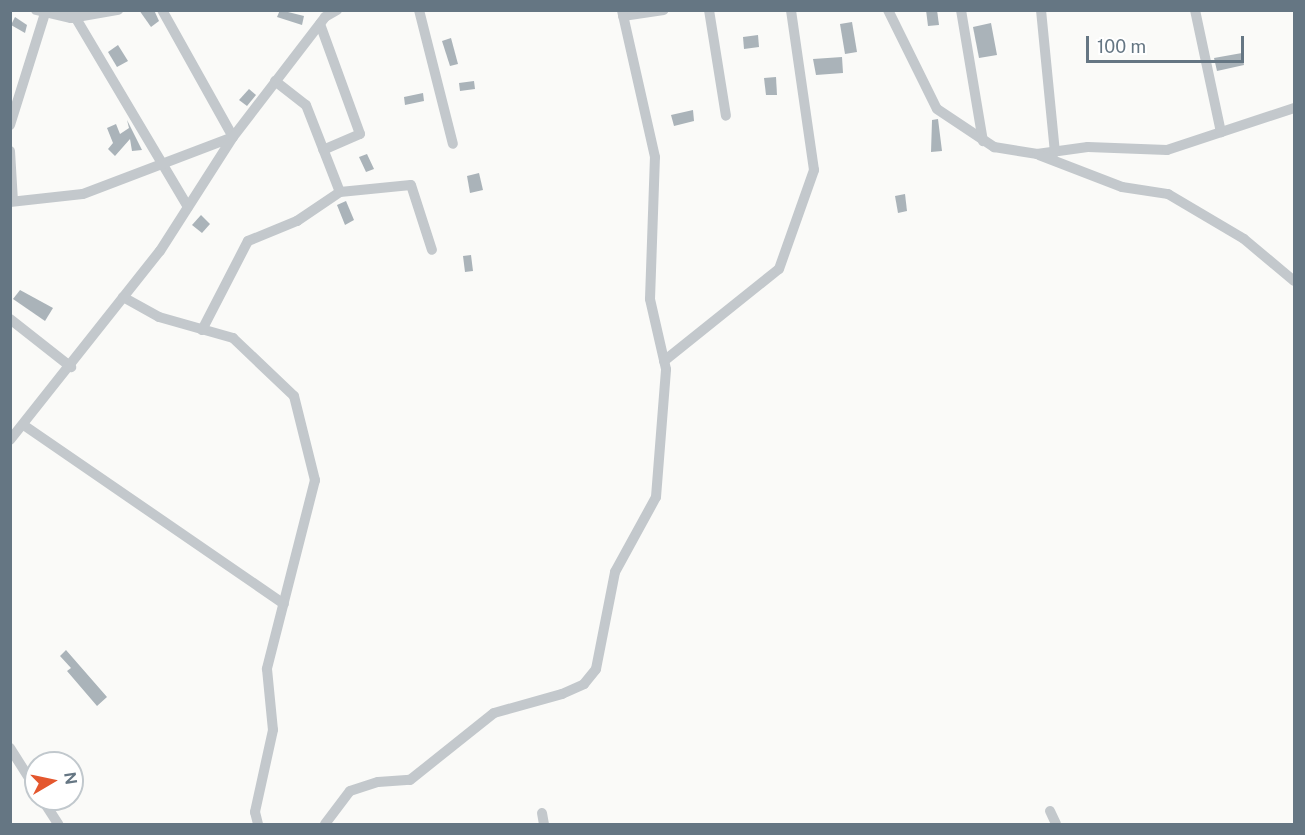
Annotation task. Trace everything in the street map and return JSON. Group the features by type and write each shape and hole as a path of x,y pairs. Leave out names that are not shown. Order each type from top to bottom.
{"street":[{"path":"10,125 16,78 42,12 74,14 118,10"},
{"path":"162,10 232,136"},
{"path":"284,604 16,431 71,367 123,297 188,207 232,136 322,17 337,10"},
{"path":"419,10 453,144"},
{"path":"325,825 350,791 378,782 410,780 494,713 562,694 584,684 596,669 615,572 656,497 664,361 650,299 655,157 623,13 664,10"},
{"path":"709,10 726,116"},
{"path":"664,361 779,269 814,170 791,10"},
{"path":"888,10 937,109 983,141 1036,154 1122,187 1168,194 1244,238 1294,281"},
{"path":"962,10 983,141"},
{"path":"1041,10 1055,152"},
{"path":"1195,10 1221,132"},
{"path":"74,14 188,207"},
{"path":"322,17 360,134 323,150"},
{"path":"275,81 306,105 340,192"},
{"path":"1036,154 1167,150 1294,108"},
{"path":"10,151 12,201 83,194 232,136"},
{"path":"202,330 248,241 297,221 340,192 411,185 432,249"},
{"path":"123,297 159,317 234,338 294,396 315,480 267,669 273,730 255,812 258,825"},
{"path":"10,319 71,367"},
{"path":"10,748 24,770"},
{"path":"49,811 58,825"},
{"path":"1050,811 1056,825"},
{"path":"542,813 544,825"}],"building":[{"path":"139,10 154,10 159,21 151,27"},
{"path":"280,10 304,16 302,25 277,17"},
{"path":"926,10 937,10 939,25 928,26"},
{"path":"15,17 27,25 25,33 11,25"},
{"path":"852,22 857,52 845,54 840,24"},
{"path":"991,23 997,55 979,58 973,27"},
{"path":"758,35 759,47 744,49 743,37"},
{"path":"451,38 458,64 450,66 442,41"},
{"path":"118,45 128,61 117,67 108,52"},
{"path":"1242,53 1244,65 1217,71 1214,58"},
{"path":"842,57 843,73 816,75 813,59"},
{"path":"776,77 777,95 766,95 764,78"},
{"path":"474,81 475,89 460,91 459,83"},
{"path":"249,89 256,95 247,106 239,100"},
{"path":"423,93 424,101 405,105 404,97"},
{"path":"693,110 694,121 674,126 671,115"},
{"path":"938,119 942,151 931,152 932,120"},
{"path":"127,120 142,150 132,151 130,139 115,156 108,149 113,143 107,128 116,124 120,134 129,128"},
{"path":"367,154 374,169 366,172 359,157"},
{"path":"479,173 483,190 470,193 467,176"},
{"path":"905,194 907,211 898,213 895,196"},
{"path":"346,201 354,220 345,225 337,205"},
{"path":"201,215 210,224 202,233 192,225"},
{"path":"471,255 473,271 465,272 463,256"},
{"path":"20,290 53,308 45,321 13,299"},
{"path":"66,650 107,697 97,706 67,671 71,668 60,656"}]}
